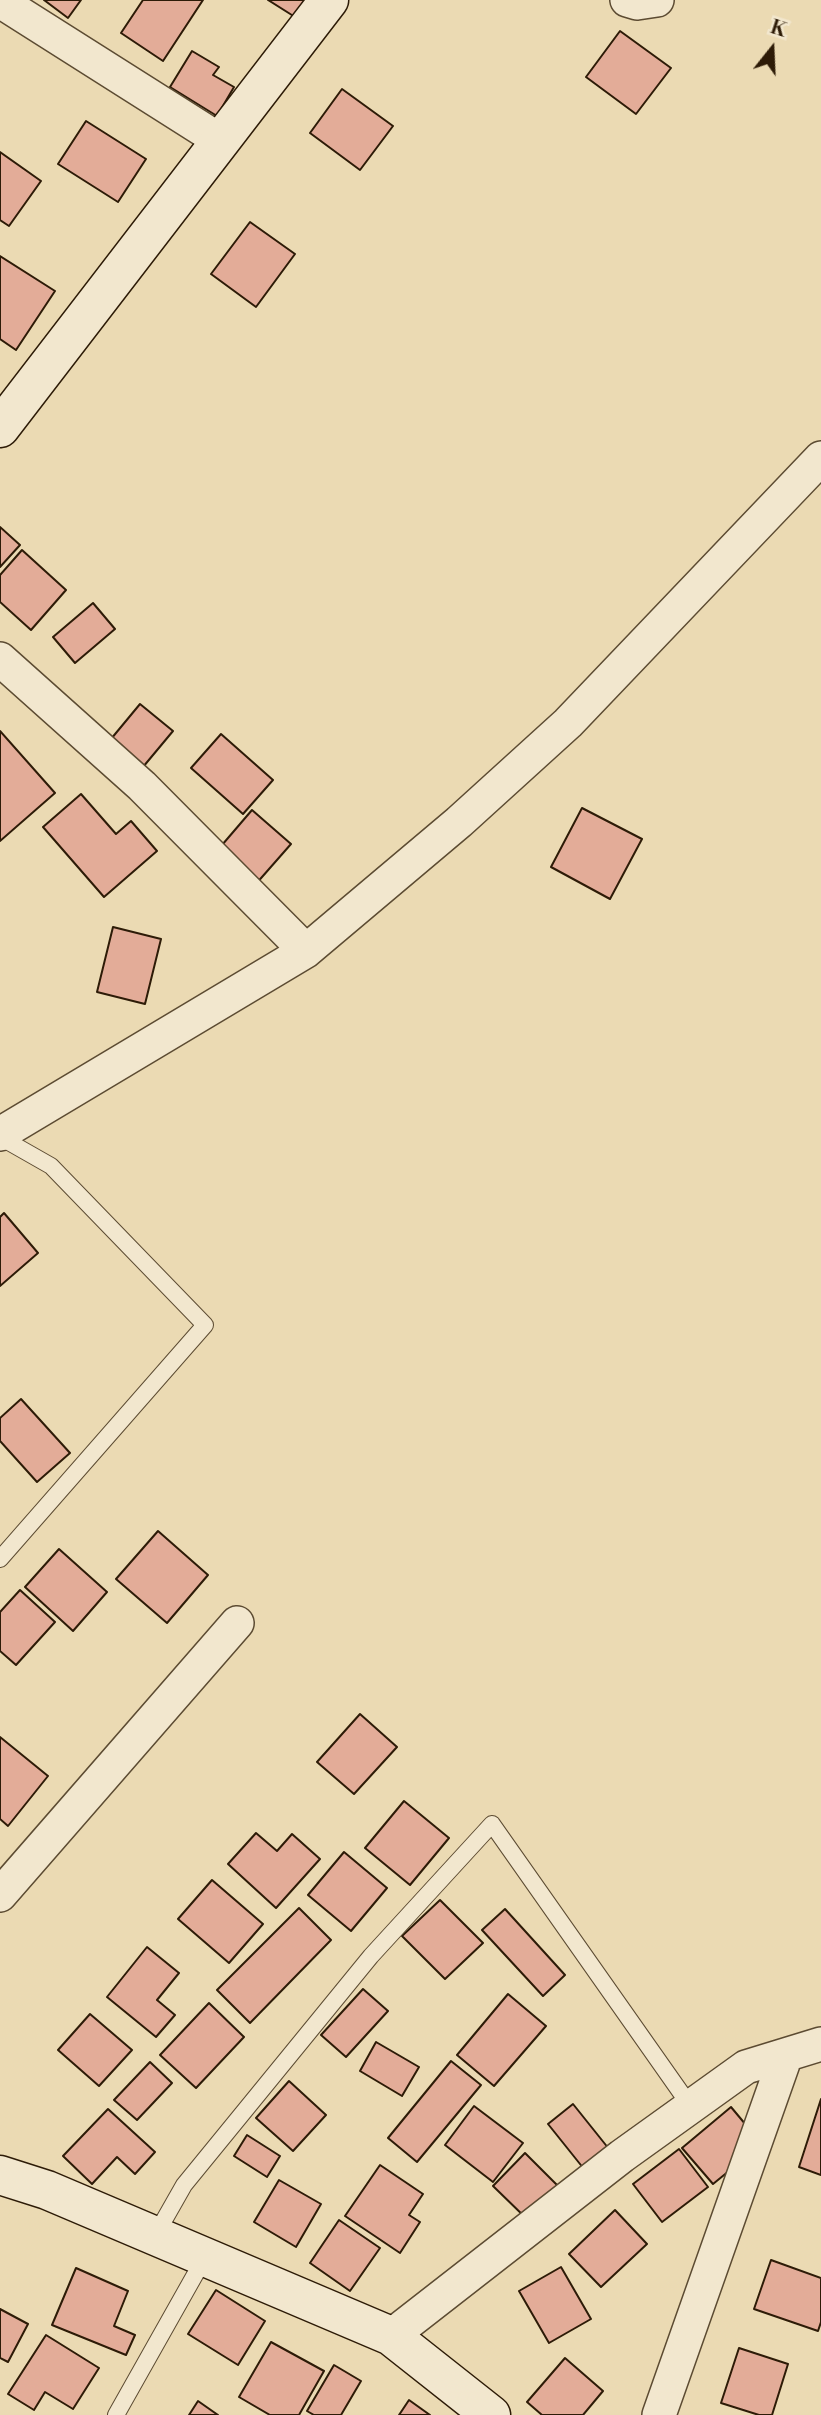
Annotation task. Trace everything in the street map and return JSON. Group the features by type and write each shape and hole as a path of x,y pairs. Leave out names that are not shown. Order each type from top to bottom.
{"street":[{"path":"0,428 329,0"},
{"path":"627,0 637,4 657,0"},
{"path":"0,1 221,141"},
{"path":"0,1136 306,951 459,822 568,723 821,458"},
{"path":"0,659 142,786 306,951"},
{"path":"0,1895 237,1623"},
{"path":"391,2336 622,2156 746,2067 821,2044"},
{"path":"659,2415 786,2055"},
{"path":"0,2175 47,2190 391,2336 491,2415"}],"lane":[{"path":"0,1136 51,1166 205,1325 0,1559"},
{"path":"155,2236 184,2185 371,1956 492,1824 691,2107"},
{"path":"116,2415 205,2257"}],"building":[{"path":"44,0 81,0 68,18"},
{"path":"143,0 203,0 163,61 121,33"},
{"path":"268,0 306,0 295,17"},
{"path":"620,31 671,68 636,114 586,77"},
{"path":"192,51 219,67 213,75 234,87 217,116 170,87"},
{"path":"342,89 393,126 360,170 310,133"},
{"path":"86,121 146,159 118,202 58,164"},
{"path":"0,152 41,181 9,226 0,220"},
{"path":"250,222 295,254 256,307 211,274"},
{"path":"0,256 55,291 16,350 0,339"},
{"path":"0,527 20,545 0,567"},
{"path":"22,550 66,590 31,630 0,602 0,575"},
{"path":"93,603 115,629 75,663 53,637"},
{"path":"140,704 173,731 143,767 111,739"},
{"path":"0,731 55,793 0,841"},
{"path":"221,734 273,780 243,814 191,768"},
{"path":"81,794 116,834 131,821 157,851 104,897 43,827"},
{"path":"582,808 642,839 610,899 551,867"},
{"path":"252,810 291,844 255,885 216,852"},
{"path":"113,927 161,939 145,1004 97,992"},
{"path":"4,1213 38,1253 0,1286 0,1217"},
{"path":"21,1399 70,1453 37,1482 0,1441 0,1418"},
{"path":"158,1531 208,1575 167,1623 116,1579"},
{"path":"59,1549 107,1592 73,1631 25,1587"},
{"path":"20,1590 55,1622 16,1665 0,1651 0,1612"},
{"path":"360,1714 397,1747 354,1794 317,1762"},
{"path":"0,1737 48,1776 8,1826 0,1819"},
{"path":"404,1801 449,1838 410,1885 365,1848"},
{"path":"256,1833 277,1851 292,1834 320,1859 276,1908 228,1864"},
{"path":"344,1852 387,1888 351,1931 308,1895"},
{"path":"212,1880 263,1924 229,1963 178,1919"},
{"path":"440,1900 483,1943 445,1979 402,1936"},
{"path":"299,1908 331,1940 250,2023 217,1990"},
{"path":"505,1909 565,1975 543,1996 482,1930"},
{"path":"147,1947 179,1973 157,2000 175,2015 156,2037 107,1997"},
{"path":"363,1989 388,2011 346,2057 321,2035"},
{"path":"508,1994 546,2026 494,2086 457,2055"},
{"path":"209,2003 244,2037 196,2088 160,2055"},
{"path":"90,2014 132,2050 99,2086 58,2050"},
{"path":"376,2042 419,2067 402,2096 360,2071"},
{"path":"451,2061 481,2085 417,2162 388,2138"},
{"path":"150,2062 172,2083 137,2120 114,2100"},
{"path":"289,2081 326,2115 293,2151 256,2118"},
{"path":"821,2099 821,2175 799,2167"},
{"path":"573,2104 613,2154 588,2174 548,2124"},
{"path":"474,2106 523,2143 493,2182 445,2145"},
{"path":"731,2107 751,2131 740,2162 713,2184 682,2148"},
{"path":"108,2109 155,2152 135,2174 117,2157 92,2184 63,2156"},
{"path":"247,2135 280,2156 267,2177 234,2156"},
{"path":"679,2149 708,2187 662,2222 633,2184"},
{"path":"525,2153 562,2190 530,2222 493,2186"},
{"path":"380,2165 423,2194 409,2215 420,2222 400,2253 345,2216"},
{"path":"279,2180 321,2204 296,2247 254,2222"},
{"path":"615,2210 647,2244 601,2287 569,2254"},
{"path":"339,2220 380,2248 350,2291 310,2263"},
{"path":"771,2260 821,2278 821,2322 818,2331 754,2309"},
{"path":"561,2267 591,2319 549,2343 519,2291"},
{"path":"76,2268 128,2291 114,2326 135,2335 126,2355 52,2325"},
{"path":"216,2290 265,2321 238,2365 188,2334"},
{"path":"0,2309 28,2324 8,2362 0,2358"},
{"path":"46,2335 99,2368 73,2409 45,2392 34,2410 8,2394"},
{"path":"271,2342 324,2371 299,2415 270,2415 239,2397"},
{"path":"739,2348 788,2364 772,2415 759,2415 721,2403"},
{"path":"565,2358 603,2391 583,2415 542,2415 527,2402"},
{"path":"334,2365 361,2381 341,2415 314,2415 307,2411"},
{"path":"409,2400 430,2415 399,2415"},
{"path":"198,2401 218,2415 189,2415"}]}
